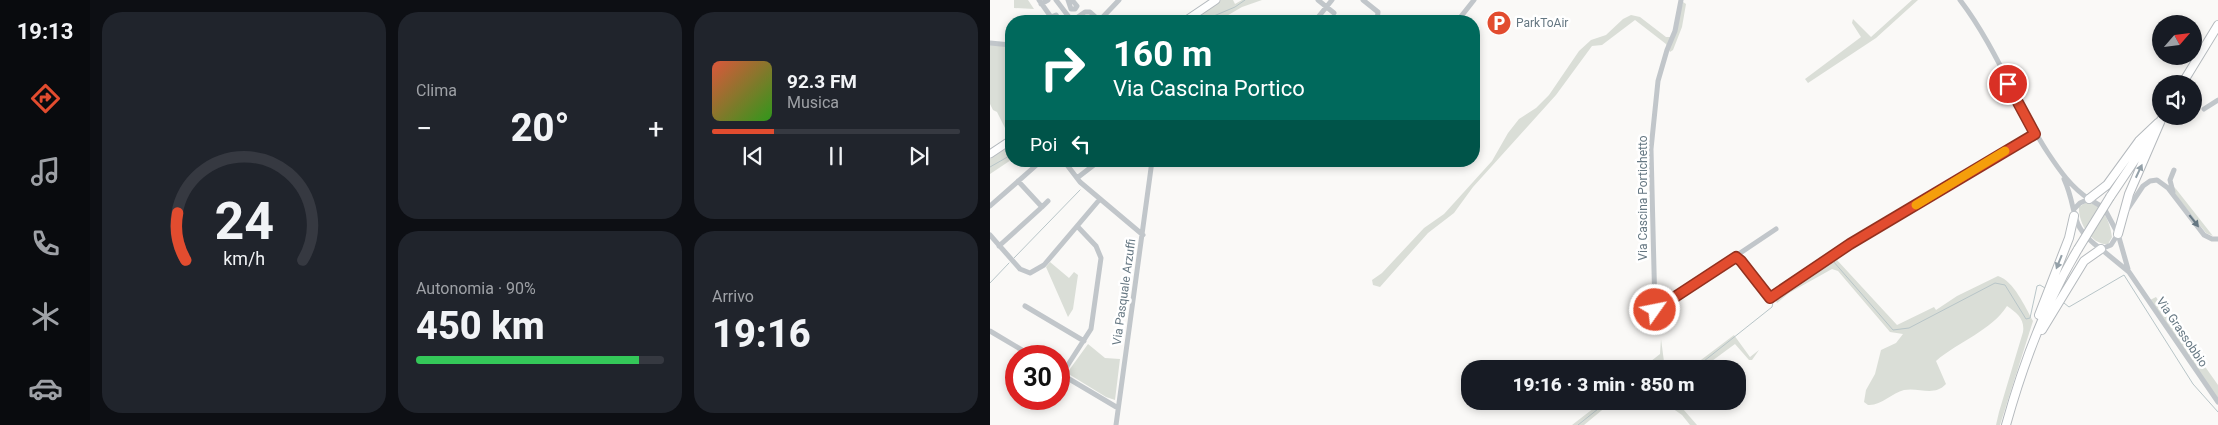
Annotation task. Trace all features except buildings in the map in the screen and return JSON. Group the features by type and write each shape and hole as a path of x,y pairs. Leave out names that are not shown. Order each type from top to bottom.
{"highway":[{"path":"2187,75 2218,25"},
{"path":"2088,199 2107,185 2139,141 2155,125"},
{"path":"2006,425 2030,351 2052,297 2078,249 2157,125"},
{"path":"2118,234 2137,175 2159,125"},
{"path":"2030,351 2035,325 2069,238 2074,212"},
{"path":"2030,351 2084,261 2101,248"}],"main road":[{"path":"1194,15 1216,0"},
{"path":"990,154 1005,144"}],"street":[{"path":"1056,0 1067,15"},
{"path":"1068,0 1072,9 1075,9 1077,6 1072,0"},
{"path":"1105,15 1119,0"},
{"path":"1318,0 1334,13"},
{"path":"1319,15 1332,0"},
{"path":"1364,0 1378,12 1378,15"},
{"path":"1462,15 1474,0"},
{"name":"Via Cascina Portichetto","path":"1682,0 1675,31 1666,50 1658,81 1651,150 1655,310 1736,257"},
{"path":"1960,0 1985,39 2035,134 2061,173"},
{"path":"1043,1 1060,6"},
{"path":"1043,1 1048,15"},
{"path":"1081,15 1085,12 1090,12 1093,15"},
{"path":"990,43 1005,44"},
{"path":"2204,109 2209,104 2218,100"},
{"path":"1776,229 1736,257 1770,298 1850,244 2035,134"},
{"path":"990,206 1034,167"},
{"path":"1069,167 1077,178 1143,235"},
{"path":"1077,178 1091,167"},
{"name":"Via Pasquale Arzuffi","path":"1116,425 1151,167"},
{"path":"2174,170 2170,180 2174,195"},
{"name":"Via Grassobbio","path":"2061,173 2088,199 2104,208 2118,234 2129,272"},
{"name":"Via Grassobbio","path":"2061,173 2069,190 2081,232 2129,272 2218,402"},
{"path":"2124,214 2143,186 2150,181 2157,180 2164,184 2174,195 2204,234 2212,239 2218,239"},
{"path":"1018,181 1042,207"},
{"path":"990,236 1020,269 1030,273 1044,266 1100,199"},
{"path":"2074,212 2080,203 2088,199"},
{"path":"998,246 1048,201"},
{"path":"1070,360 1091,329 1102,258 1096,246 1078,227"},
{"path":"2101,248 2111,245 2118,234"},
{"path":"1025,306 1084,341"},
{"path":"990,331 1014,345"},
{"path":"1070,380 1118,408"}],"shaded area":[{"path":"1014,0 1028,0 1034,9 1014,8"},
{"path":"1221,0 1233,0 1235,4 1242,0 1262,0 1242,7 1228,15 1200,15"},
{"path":"1912,0 1918,0 1876,38 1808,83 1805,79 1861,37 1852,23 1853,19 1871,37"},
{"path":"1683,2 1686,4 1682,27 1673,50 1670,52 1666,44 1635,20 1602,45 1592,46 1556,95 1473,187 1454,213 1428,233 1380,287 1373,285 1372,280 1382,273 1424,228 1444,214 1492,161 1508,133 1519,119 1536,108 1549,95 1579,51 1591,40 1606,35 1623,19 1631,15 1640,17 1666,37 1674,37"},
{"path":"990,45 1005,46 1005,128 997,112 993,110 990,104"},
{"path":"1005,149 1005,164 990,174 990,159"},
{"path":"2174,187 2213,236 2206,233 2175,194 2172,188"},
{"path":"2087,202 2098,207 2108,220 2112,237 2108,244 2096,241 2083,226 2079,207"},
{"path":"1837,260 1897,325 1934,307 1936,310 1957,296 1998,276 2009,283 2033,321 2000,425 1996,425 1999,412 2023,332 2023,323 2017,314 2007,306 1984,329 1936,361 1946,384 1941,388 1931,391 1904,390 1877,404 1868,405 1864,402 1866,390 1875,374 1881,350 1896,343 1903,334 1890,332 1838,271 1832,269 1789,293 1777,303 1774,298"},
{"path":"1050,262 1069,278 1074,272 1078,275 1073,309 1068,317 1046,267"},
{"path":"2156,297 2218,385 2218,400 2150,300"},
{"path":"1734,335 1750,357 1759,350 1752,360 1749,360 1735,344 1713,360 1701,360"},
{"path":"1661,339 1664,360 1652,360 1660,354"},
{"path":"1088,344 1105,358 1120,359 1115,400 1106,397 1070,375 1070,369"},
{"path":"1591,410 1602,410 1584,425 1572,425"},
{"path":"1675,410 1684,410 1697,425 1690,425"}],"waterway":[{"path":"1216,15 1235,7 1245,0"},
{"path":"990,167 1005,158"},
{"path":"1014,258 1080,190"},
{"path":"1800,281 1833,261 1893,330 1909,328 1995,283 2005,285 2026,319 2030,318 2037,286 2040,285 2045,288"},
{"path":"990,283 1009,263"},
{"path":"2064,303 2069,307 2124,275 2193,384 2218,412"},
{"path":"1705,360 1772,307 1774,298"},
{"path":"1578,425 1597,410"}],"slow traffic":[{"path":"1916,205 2005,151"}],"place":[{"name":"ParkToAir","path":"1499,23"}],"route":[{"path":"1655,310 1736,257 1770,298 1850,244 2035,134 2008,84"}]}
